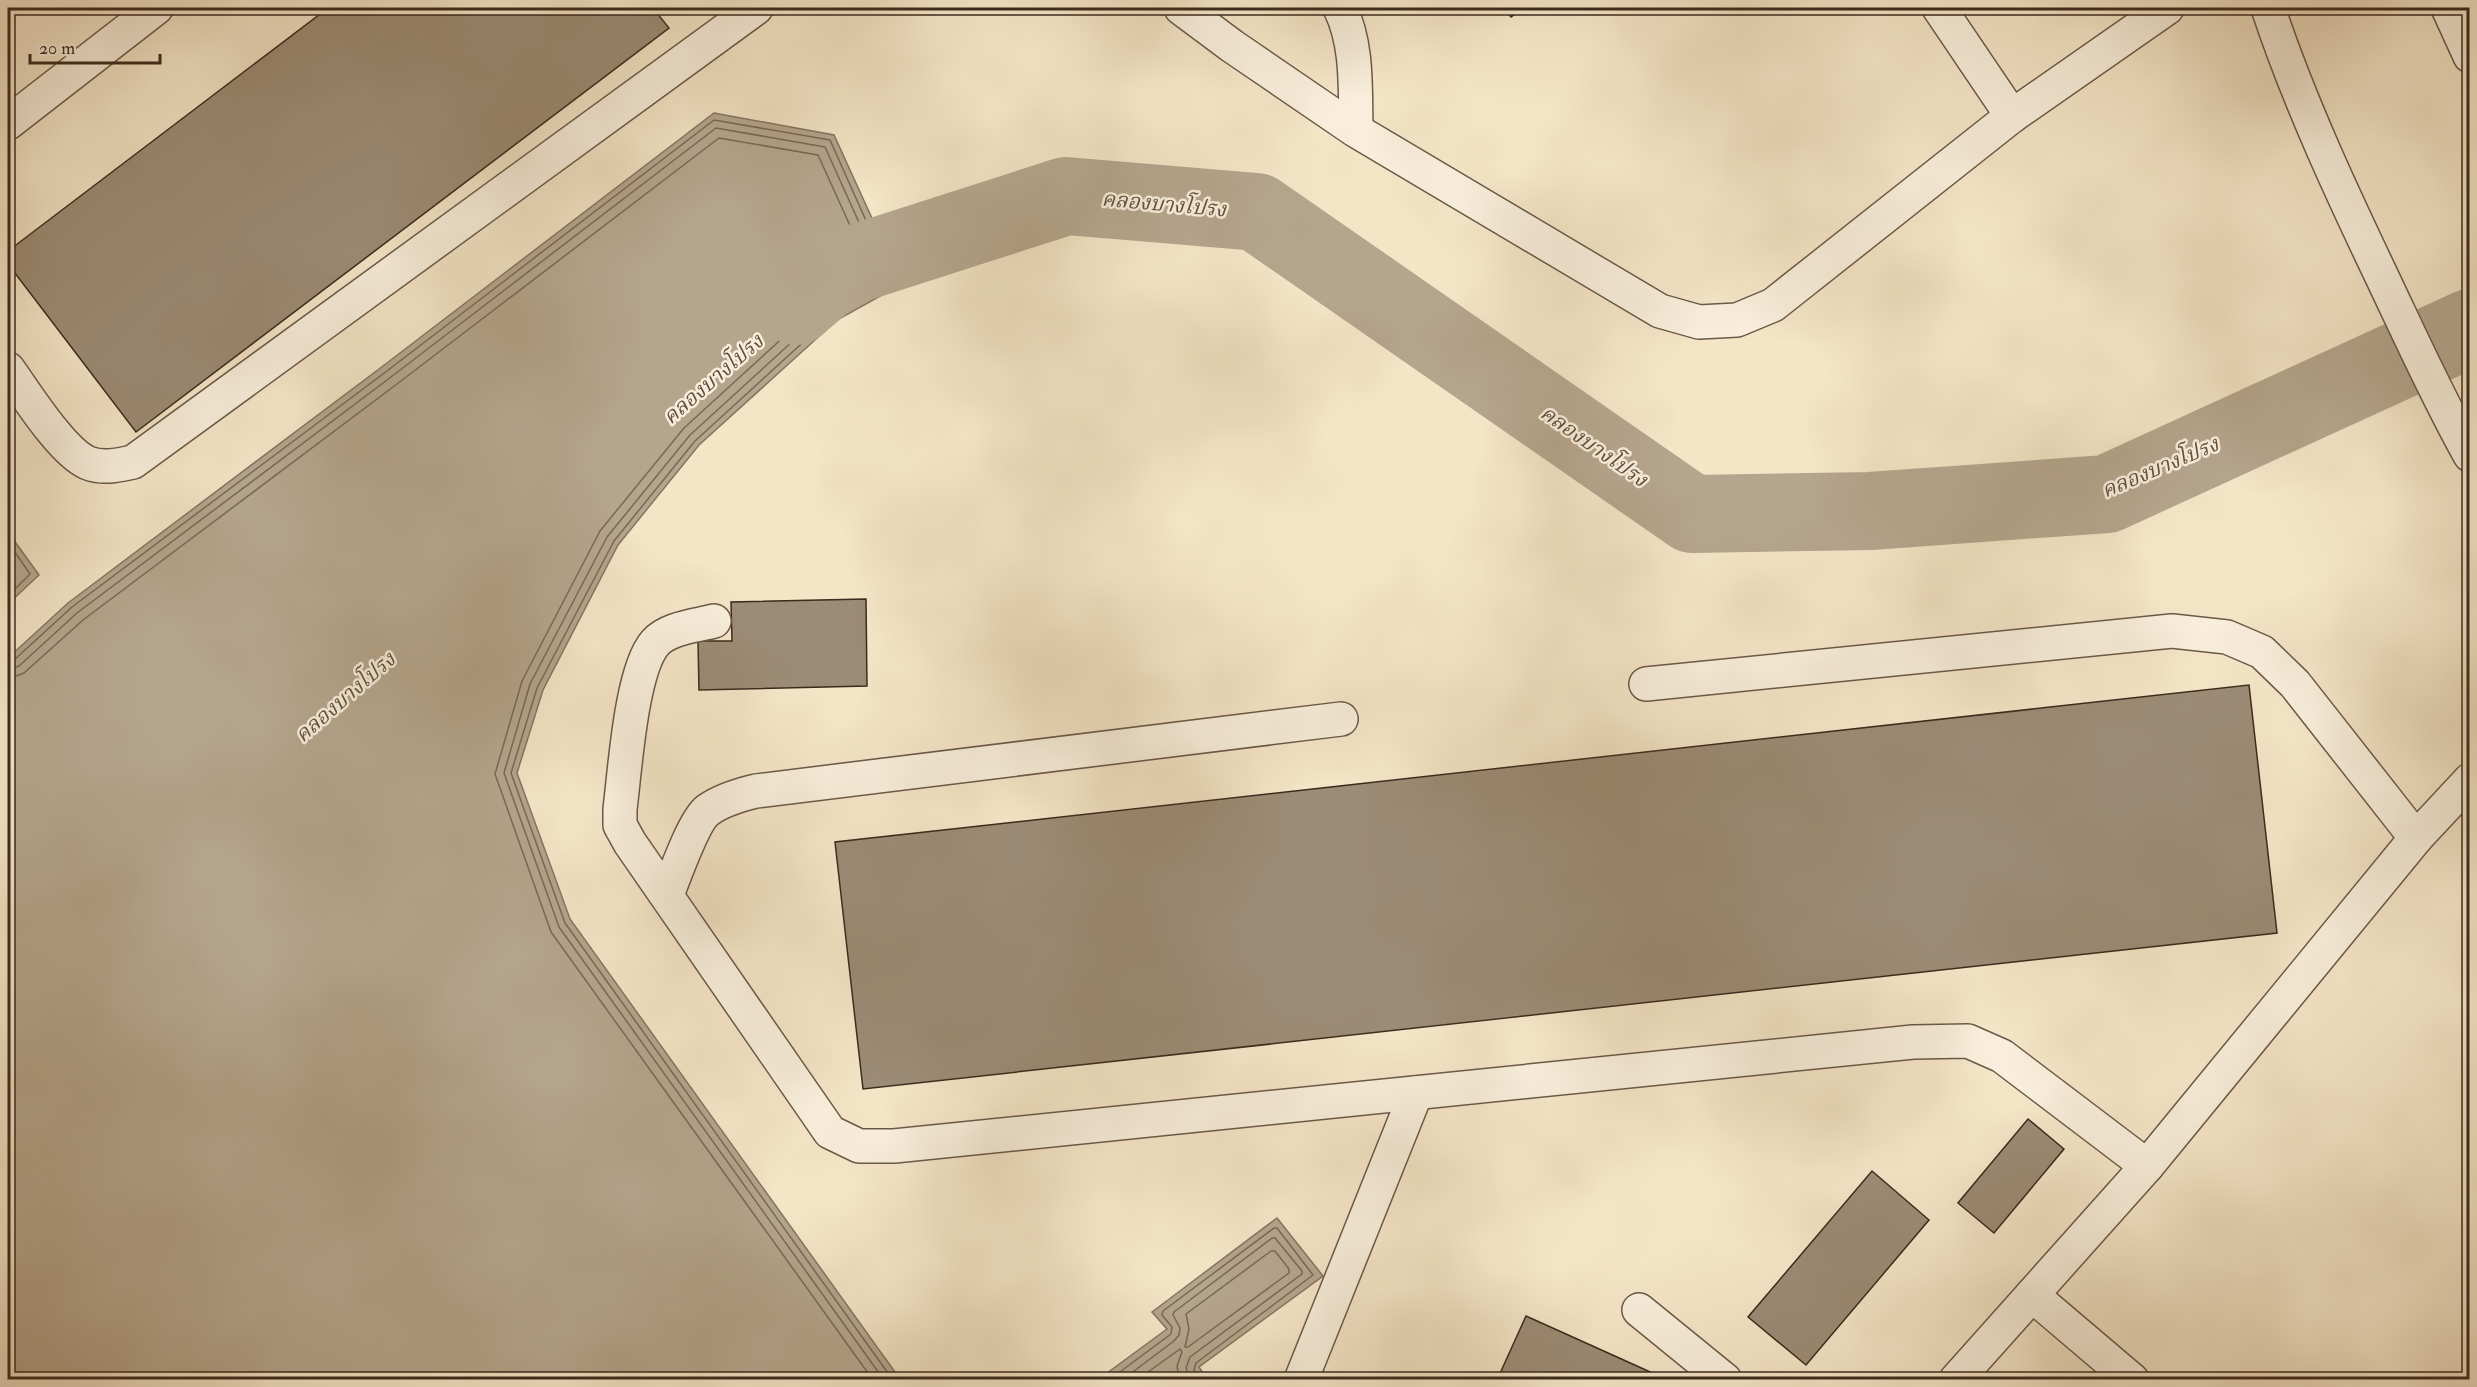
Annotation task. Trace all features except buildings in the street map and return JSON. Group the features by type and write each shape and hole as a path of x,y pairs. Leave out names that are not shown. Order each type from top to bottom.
{"lane":[{"path":"8,123 156,8"},
{"path":"8,369 70,452 89,464 113,467 133,462 756,8"},
{"path":"1181,8 1232,46 1356,129 1660,311 1699,322 1737,320 1773,305 2012,116 2167,8"},
{"path":"1340,8 1346,20 1354,60 1356,129"},
{"path":"1939,8 2012,116"},
{"path":"2268,8 2286,63 2350,210 2446,413 2469,454"},
{"path":"2448,8 2469,56"},
{"path":"714,621 671,632 656,642 646,658 636,692 620,809 620,825 830,1131 859,1146 894,1146 1913,1042 1968,1041 2002,1056 2146,1166"},
{"path":"1646,684 2172,631 2227,637 2262,652 2295,684 2416,838"},
{"path":"666,895 690,840 706,812 735,796 756,791 1341,719"},
{"path":"1956,1380 2146,1166 2416,838 2469,780"},
{"path":"1300,1380 1416,1093"},
{"path":"2032,1295 2132,1380"},
{"path":"1640,1310 1725,1380"}],"water":[{"path":"714,113 834,135 902,284 837,320 699,445 618,545 543,690 517,773 570,919 900,1379 8,1379 8,658 68,603"},
{"path":"8,532 39,575 8,604"},
{"path":"1277,1218 1323,1276 1199,1367 1207,1379 1099,1379 1167,1329 1152,1312"}],"waterway":[{"name":"คลองบางโปรง","path":"796,306 839,269 1066,196 1257,212 1692,514 1870,511 2107,494 2470,328"}]}
